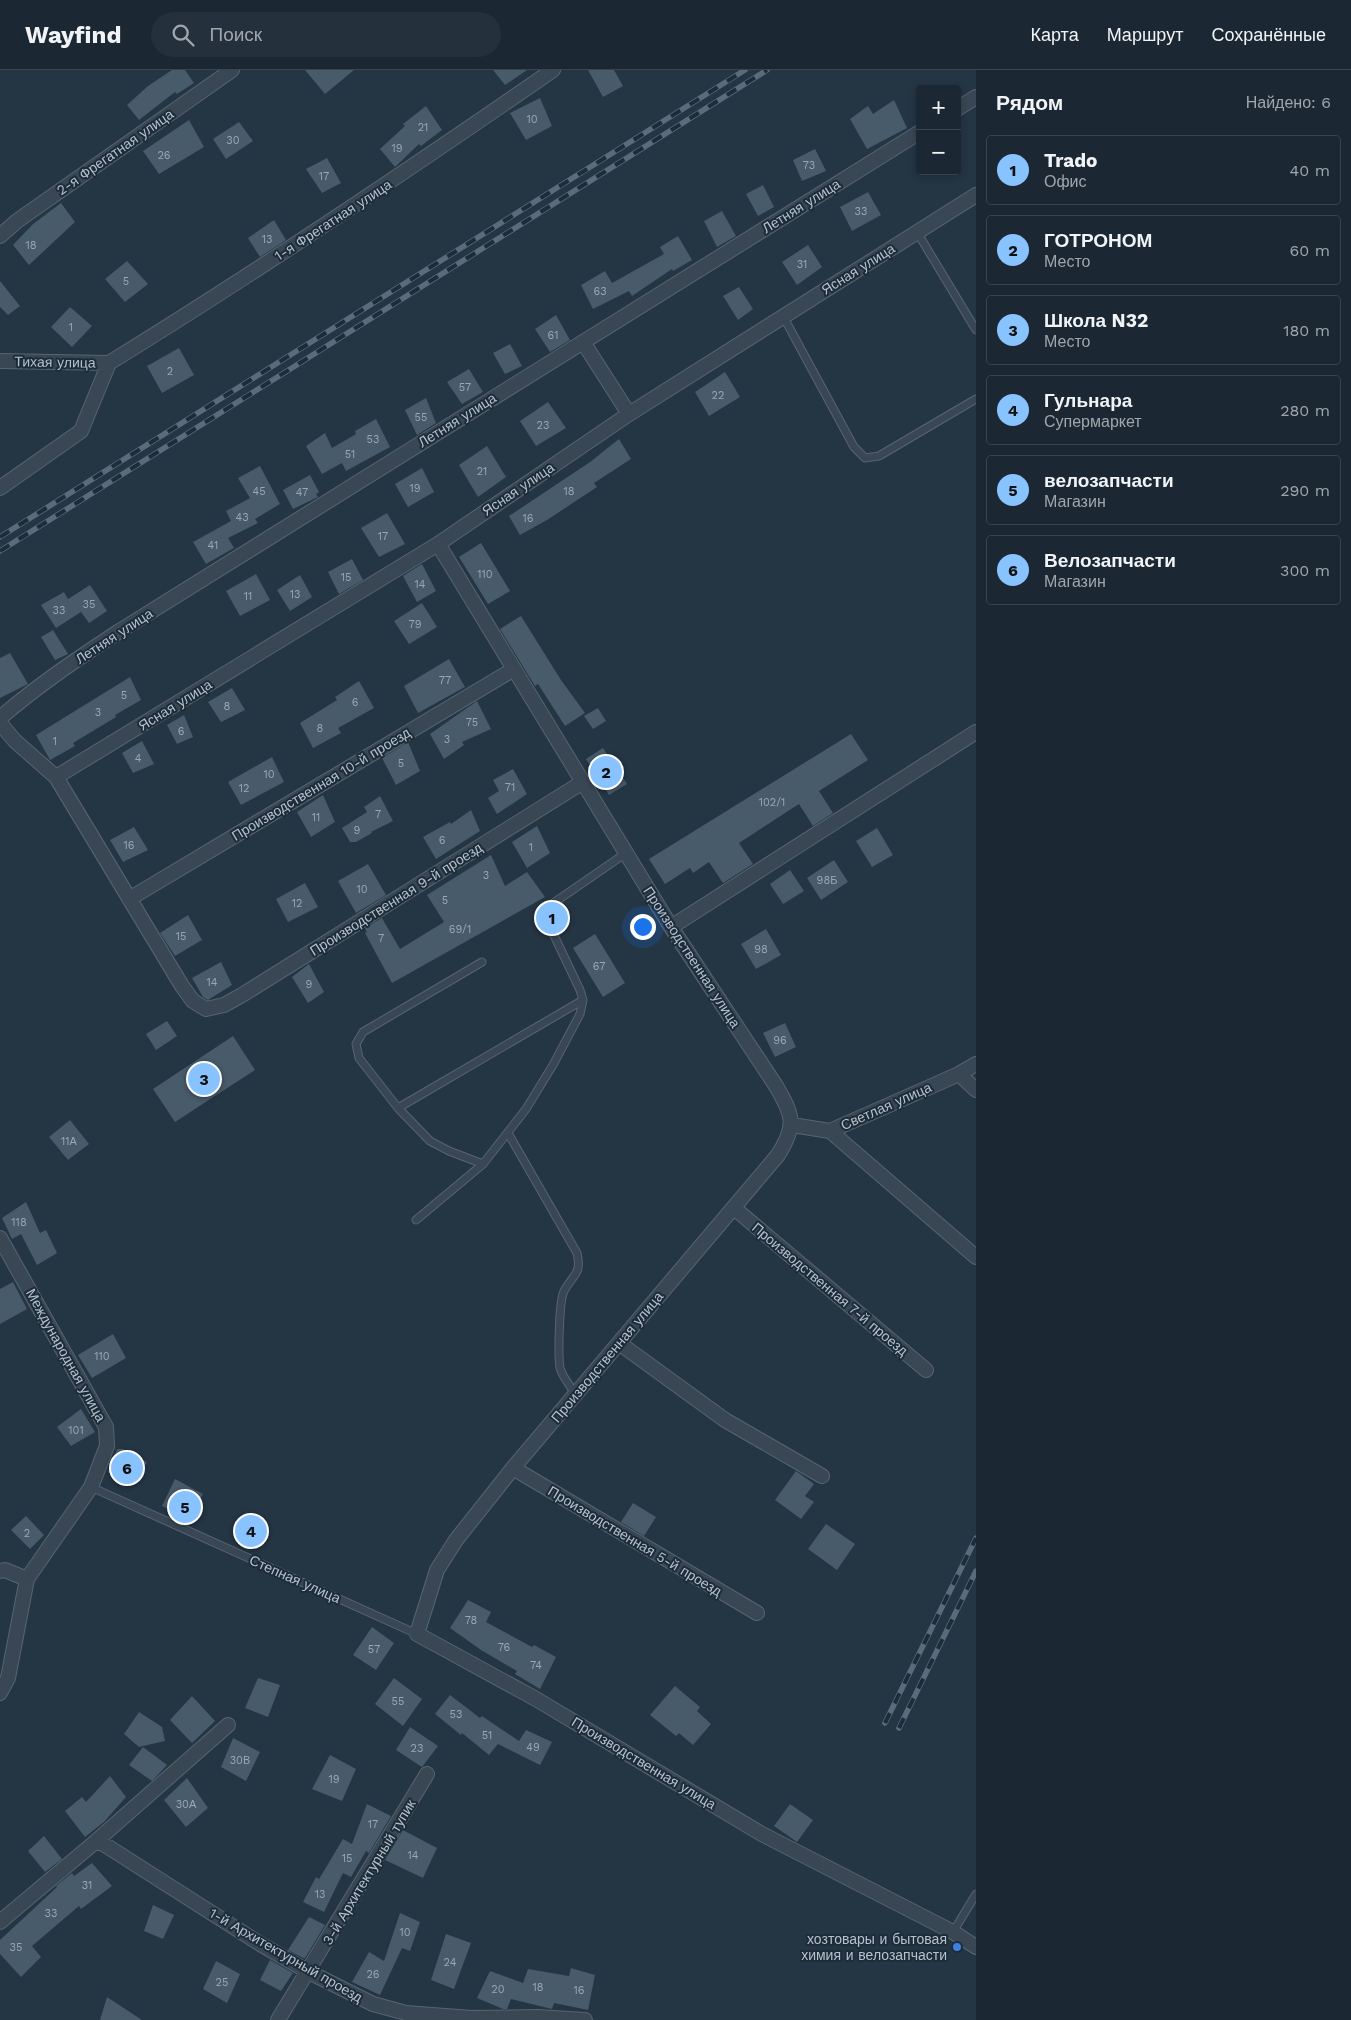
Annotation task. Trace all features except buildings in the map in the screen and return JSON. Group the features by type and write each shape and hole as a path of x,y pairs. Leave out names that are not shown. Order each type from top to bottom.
{"street":[{"name":"2-я Фрегатная улица","path":"0,236 17,221 232,70"},
{"name":"1-я Фрегатная улица","path":"109,363 222,294 394,180 553,70"},
{"path":"961,106 976,97"},
{"name":"Летняя улица","path":"0,718 18,701 118,632 916,134"},
{"name":"Ясная улица","path":"56,777 438,544 629,414 976,195"},
{"path":"582,342 629,414"},
{"name":"Тихая улица","path":"0,361 109,363"},
{"path":"0,488 82,431 109,363"},
{"name":"Производственная улица","path":"438,544 671,927 776,1086 786,1104 792,1125 786,1142 778,1155 513,1468 456,1540 437,1570 417,1634 536,1699 760,1833 953,1932 976,1948"},
{"name":"Производственная 10-й проезд","path":"129,899 514,669"},
{"path":"0,723 15,741 56,777 129,899"},
{"path":"671,927 976,732"},
{"name":"Производственная 9-й проезд","path":"129,899 193,1001 206,1009 224,1005 583,782"},
{"name":"Светлая улица","path":"792,1125 830,1131 959,1074 976,1064"},
{"path":"959,1074 976,1090"},
{"path":"830,1131 976,1257"},
{"name":"Производственная 7-й проезд","path":"734,1208 926,1370"},
{"name":"Международная улица","path":"0,1238 106,1427 107,1446 91,1487 27,1579 8,1678 0,1693"},
{"path":"620,1342 725,1420 822,1476"},
{"name":"Производственная 5-й проезд","path":"513,1468 757,1613"},
{"path":"2,1567 27,1579"},
{"path":"0,1922 94,1843 228,1725"},
{"name":"3-й Архитектурный тупик","path":"278,2020 309,1972 427,1774"},
{"name":"1-й Архитектурный проезд","path":"94,1843 102,1843 175,1891 309,1972 373,2004 406,2013 471,2018 537,2017 585,2020"}],"lane":[{"path":"917,232 976,330"},
{"path":"783,316 854,447 865,458 879,456 976,399"},
{"path":"416,1220 483,1164 526,1109 553,1065 580,1014 583,1000 550,927 548,915 552,904 626,852"},
{"path":"482,962 363,1032 356,1044 359,1058 398,1108 430,1141 483,1164"},
{"path":"398,1108 583,1000"},
{"path":"508,1133 577,1253 580,1264 576,1275 564,1292 561,1304 560,1369 576,1395"},
{"name":"Степная улица","path":"91,1487 417,1634"},
{"path":"953,1932 976,1894"}],"railway":[{"path":"0,537 745,70"},
{"path":"0,551 767,70"},
{"path":"885,1723 976,1538"},
{"path":"899,1728 976,1571"}],"place":[{"name":"ГОТРОНОМ","path":"606,772"},
{"name":"Trado","path":"552,918"},
{"name":"Школа N32","path":"204,1079"},
{"name":"Велозапчасти","path":"127,1468"},
{"name":"велозапчасти","path":"185,1507"},
{"name":"Гульнара","path":"251,1531"},
{"name":"хозтовары и бытовая химия и велозапчасти","path":"957,1947"}]}
